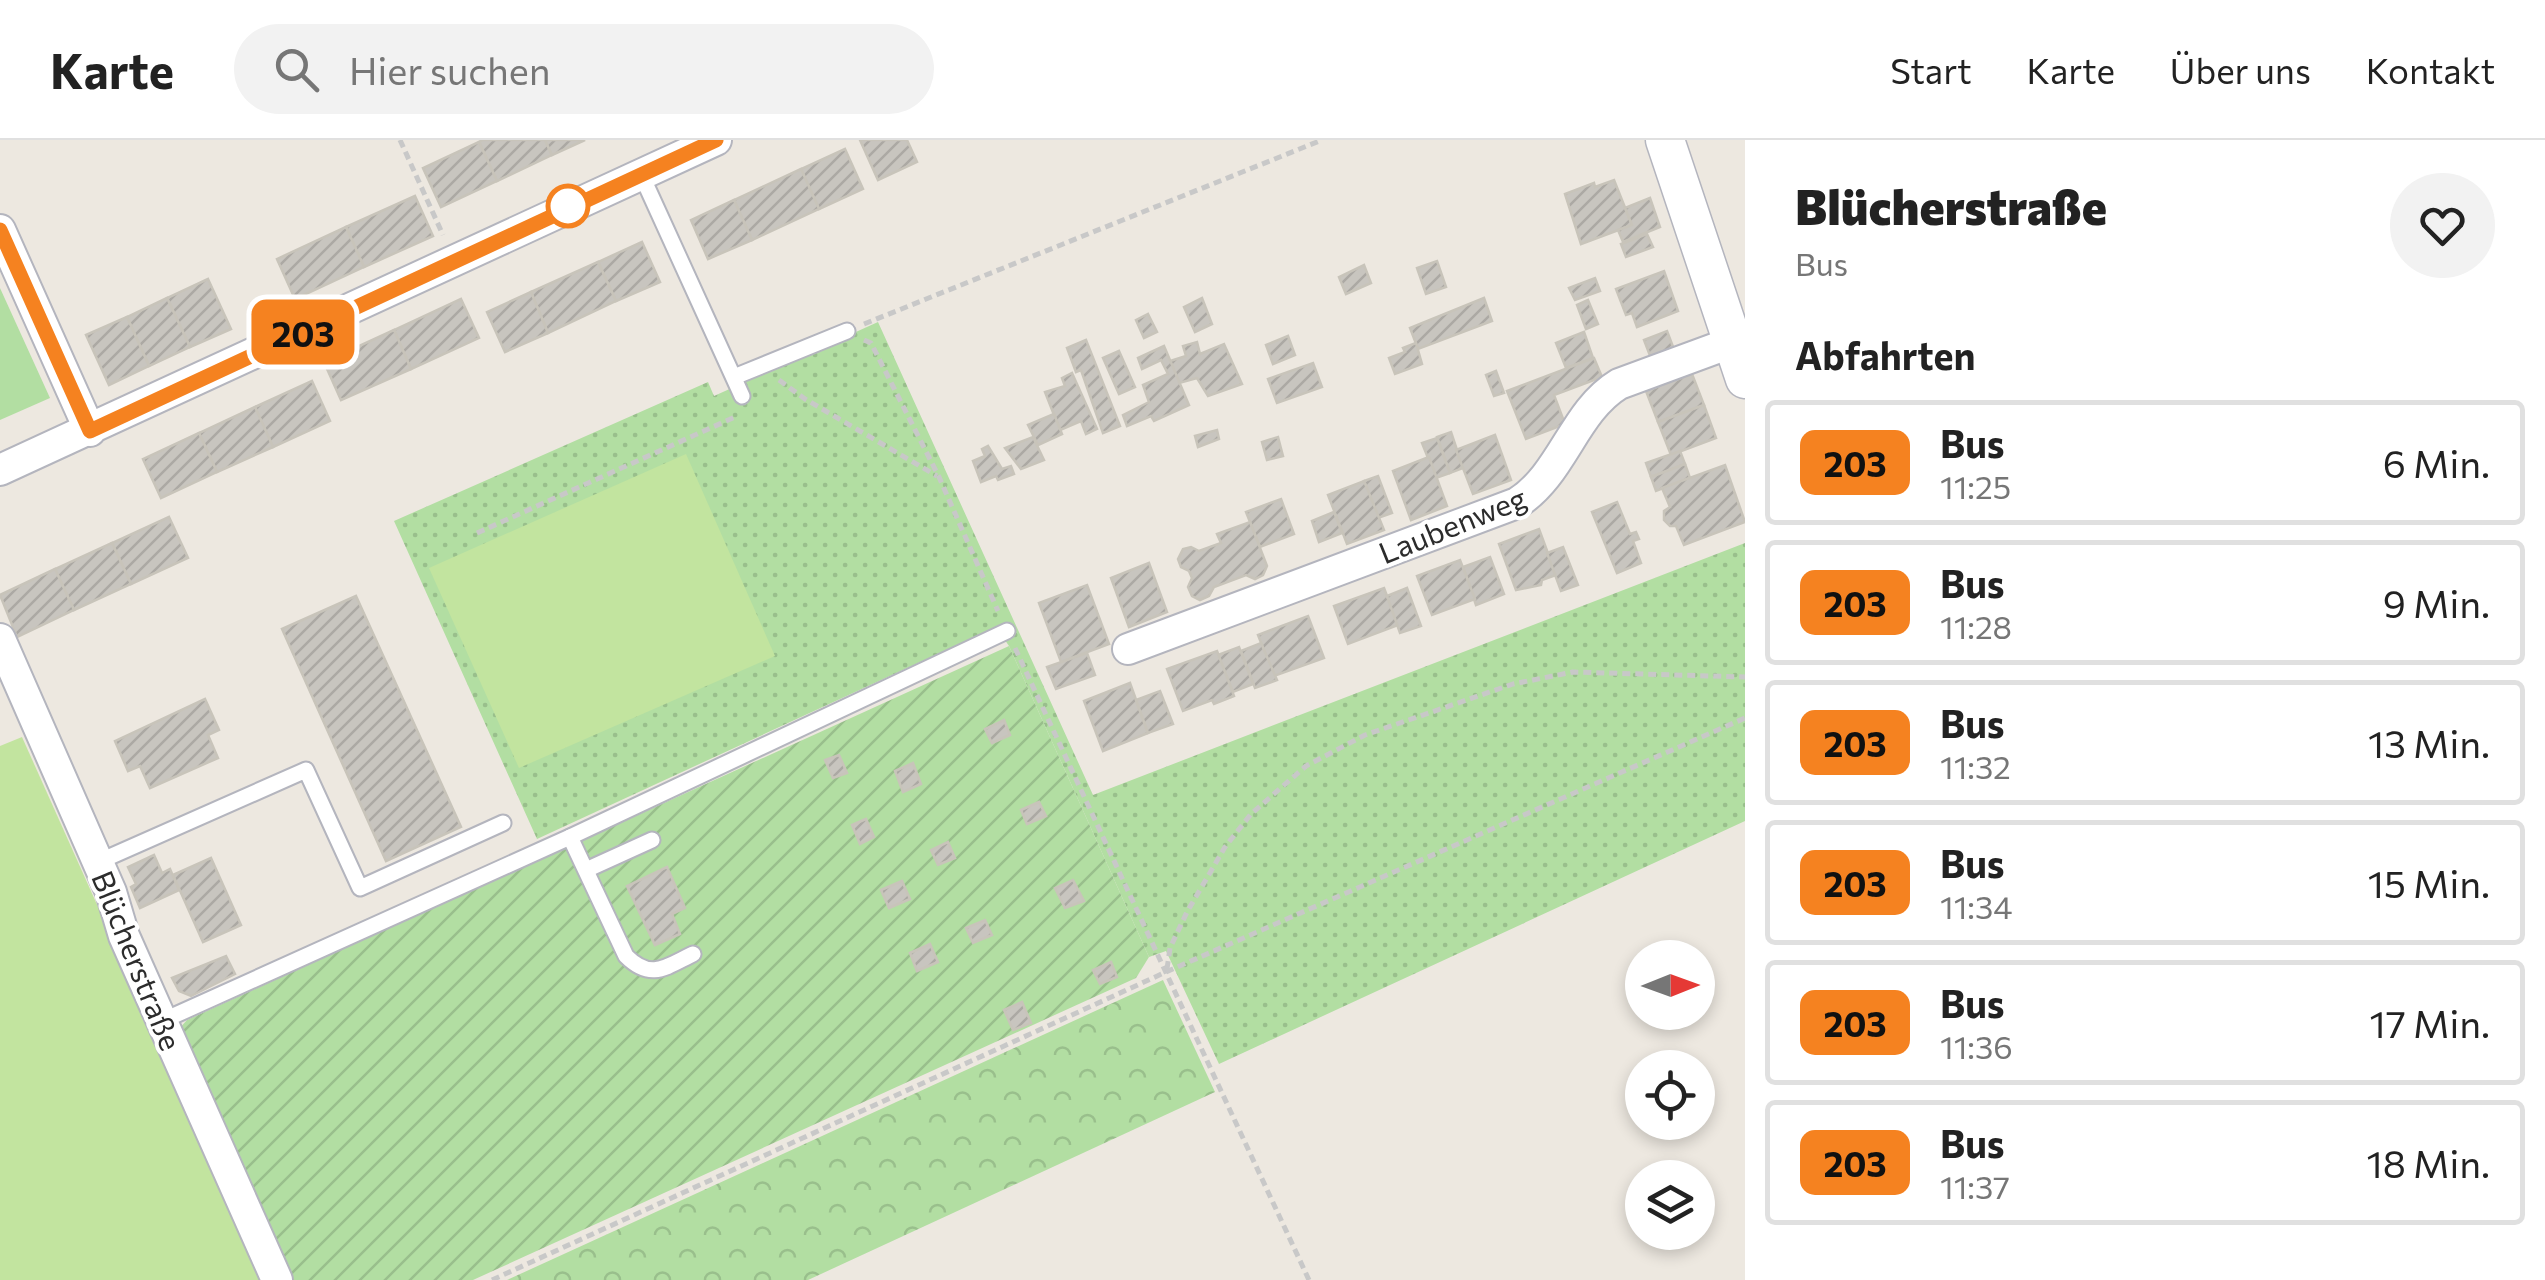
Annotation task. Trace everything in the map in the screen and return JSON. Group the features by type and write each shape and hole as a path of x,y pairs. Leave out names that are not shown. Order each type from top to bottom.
{"street":[{"path":"0,470 716,140"},
{"path":"1664,140 1745,379"},
{"path":"0,230 90,431"},
{"name":"Laubenweg","path":"1128,649 1517,503 1545,482 1604,394 1619,384 1733,342"},
{"name":"Blücherstraße","path":"0,640 98,862 124,936 278,1280"}],"lane":[{"path":"640,174 742,396"},
{"path":"734,377 847,330"},
{"path":"162,1022 1007,632"},
{"path":"98,862 306,770 360,888 503,823"},
{"path":"570,836 626,956 638,968 664,968 693,954"},
{"path":"586,870 652,840"}],"path":[{"path":"400,140 454,261"},
{"path":"847,330 1322,140"},
{"path":"847,330 871,343 939,477 1308,1280"},
{"path":"760,366 805,399 939,477"},
{"path":"477,533 746,412 742,396"},
{"path":"1166,972 1170,948 1187,912 1225,847 1250,814 1306,766 1365,735 1512,684 1573,672 1745,677"},
{"path":"492,1280 1166,972 1745,718"}],"green space":[{"path":"0,288 50,398 0,420"},
{"path":"878,322 1093,795 1745,543 1745,821 1219,1064 1166,951 1149,957 1009,646 996,627 537,839 394,521 708,382 714,396"},
{"path":"686,454 775,656 519,768 429,568"},
{"path":"1009,646 1149,957 1136,978 473,1280 291,1280 178,1030 187,1020"},
{"path":"22,737 265,1280 0,1280 0,746"},
{"path":"1163,980 1215,1092 808,1280 507,1280"}],"building":[{"path":"545,140 552,155 497,181 479,142"},
{"path":"545,140 585,140 552,155"},
{"path":"860,140 907,140 917,162 878,180"},
{"path":"479,142 497,181 441,207 423,168"},
{"path":"845,149 863,189 819,209 801,169"},
{"path":"801,169 819,209 752,240 734,200"},
{"path":"1614,180 1632,225 1581,244 1565,194"},
{"path":"415,196 433,236 364,267 346,227"},
{"path":"1650,198 1660,227 1623,242 1618,230 1632,225 1625,208"},
{"path":"734,200 752,240 708,259 691,220"},
{"path":"346,227 364,267 295,299 277,259"},
{"path":"1647,234 1653,247 1626,257 1621,244"},
{"path":"642,242 660,282 616,301 598,262"},
{"path":"1437,261 1446,287 1426,294 1417,268"},
{"path":"598,262 616,301 548,333 531,292"},
{"path":"1364,265 1371,283 1346,294 1339,277"},
{"path":"1664,271 1678,311 1637,327 1632,313 1626,315 1616,289"},
{"path":"1595,278 1600,291 1575,300 1569,288"},
{"path":"208,279 231,329 190,347 167,298"},
{"path":"531,292 548,333 505,352 487,312"},
{"path":"167,298 190,347 149,366 127,317"},
{"path":"1202,298 1212,324 1195,332 1184,307"},
{"path":"1484,298 1492,321 1418,349 1410,328"},
{"path":"461,299 479,338 411,369 394,330"},
{"path":"1588,300 1598,324 1586,329 1577,305"},
{"path":"1148,314 1157,332 1144,338 1136,320"},
{"path":"127,317 149,366 109,385 86,335"},
{"path":"394,330 411,369 341,400 324,362"},
{"path":"1667,331 1675,352 1652,361 1644,340"},
{"path":"1584,332 1593,358 1566,368 1556,343"},
{"path":"1288,336 1295,355 1273,364 1266,345"},
{"path":"1086,340 1120,426 1103,433 1081,370 1076,372 1067,348"},
{"path":"1197,342 1200,354 1224,344 1242,384 1208,396 1197,378 1179,383 1170,361 1186,356 1183,346"},
{"path":"1416,343 1422,364 1395,374 1389,358"},
{"path":"1164,346 1189,405 1154,421 1151,416 1127,426 1123,415 1149,402 1143,385 1168,374 1161,360 1142,369 1138,358"},
{"path":"1119,351 1135,387 1119,394 1103,358"},
{"path":"1594,358 1602,377 1554,395 1565,424 1526,439 1507,391"},
{"path":"1313,363 1322,387 1277,403 1268,379"},
{"path":"1496,371 1504,393 1494,396 1486,375"},
{"path":"1072,373 1097,429 1086,434 1081,421 1060,430 1045,392 1065,386 1062,378"},
{"path":"1692,374 1704,405 1658,422 1646,391"},
{"path":"312,381 330,421 273,447 255,407"},
{"path":"1704,405 1716,438 1671,455 1658,422"},
{"path":"255,407 273,447 217,472 199,433"},
{"path":"1054,414 1062,434 1038,445 1028,425"},
{"path":"1217,430 1219,439 1198,447 1195,436"},
{"path":"1451,432 1463,468 1450,473 1437,437"},
{"path":"199,433 217,472 161,498 143,459"},
{"path":"1495,435 1511,480 1473,494 1456,450"},
{"path":"1033,437 1044,460 1021,469 1005,448"},
{"path":"1278,437 1283,456 1267,460 1262,442"},
{"path":"1437,438 1450,473 1436,478 1422,443"},
{"path":"988,446 1002,469 1011,466 1014,474 981,482 973,461 985,456 982,449"},
{"path":"1680,451 1685,464 1651,477 1646,463"},
{"path":"1429,457 1447,506 1411,520 1393,471"},
{"path":"1685,464 1690,478 1656,491 1651,477"},
{"path":"1725,465 1745,522 1684,545 1676,526 1664,520 1664,511 1670,507 1662,488"},
{"path":"1378,476 1392,513 1378,518 1364,481"},
{"path":"1364,481 1384,530 1347,544 1328,495"},
{"path":"1281,499 1294,534 1260,547 1246,512"},
{"path":"1617,502 1630,534 1636,532 1639,539 1633,541 1641,563 1617,573 1592,512"},
{"path":"1334,512 1342,533 1319,542 1312,521"},
{"path":"169,517 188,558 131,584 112,543"},
{"path":"1250,522 1267,566 1263,575 1255,579 1246,575 1214,587 1209,596 1200,600 1192,596 1188,587 1192,578 1178,559 1183,549 1199,551 1221,543 1217,534"},
{"path":"1539,529 1556,575 1542,580 1541,585 1516,590 1499,544"},
{"path":"112,543 131,584 74,610 55,569"},
{"path":"1563,547 1578,585 1561,591 1547,553"},
{"path":"1490,557 1504,594 1476,605 1463,567"},
{"path":"1460,560 1475,599 1432,615 1417,576"},
{"path":"1149,563 1167,612 1129,627 1111,578"},
{"path":"55,569 74,610 17,637 0,595"},
{"path":"1087,585 1109,644 1061,662 1039,603"},
{"path":"1384,588 1398,625 1348,644 1334,606"},
{"path":"1407,588 1421,626 1400,633 1387,596"},
{"path":"356,596 461,827 386,861 282,629"},
{"path":"1308,616 1324,658 1274,676 1258,635"},
{"path":"1261,643 1277,680 1255,688 1241,651"},
{"path":"1239,647 1253,684 1233,692 1218,655"},
{"path":"1217,651 1234,696 1183,711 1167,669"},
{"path":"1087,653 1095,675 1056,689 1047,667"},
{"path":"1130,683 1148,733 1103,751 1084,701"},
{"path":"1160,691 1173,724 1148,733 1136,700"},
{"path":"205,699 219,730 208,735 218,758 150,788 140,766 128,771 115,741"},
{"path":"1004,720 1010,735 992,743 985,729"},
{"path":"839,755 847,773 833,778 825,760"},
{"path":"913,763 921,784 903,792 895,771"},
{"path":"1039,802 1046,816 1027,824 1021,810"},
{"path":"866,819 874,837 860,844 852,825"},
{"path":"948,842 955,858 938,865 931,850"},
{"path":"154,855 162,873 170,869 179,890 140,908 128,867"},
{"path":"211,858 241,925 203,942 173,875"},
{"path":"667,867 685,908 672,914 680,934 655,945 627,886"},
{"path":"1073,880 1084,901 1065,908 1055,888"},
{"path":"902,881 910,899 889,908 881,890"},
{"path":"985,920 992,935 973,943 966,928"},
{"path":"930,944 938,962 917,971 910,953"},
{"path":"226,956 235,974 191,996 179,991 172,978"},
{"path":"1111,962 1117,977 1100,984 1093,970"},
{"path":"1022,1002 1031,1023 1013,1030 1004,1010"}],"bus line":[{"name":"203","path":"0,230 90,431 716,140"}]}
